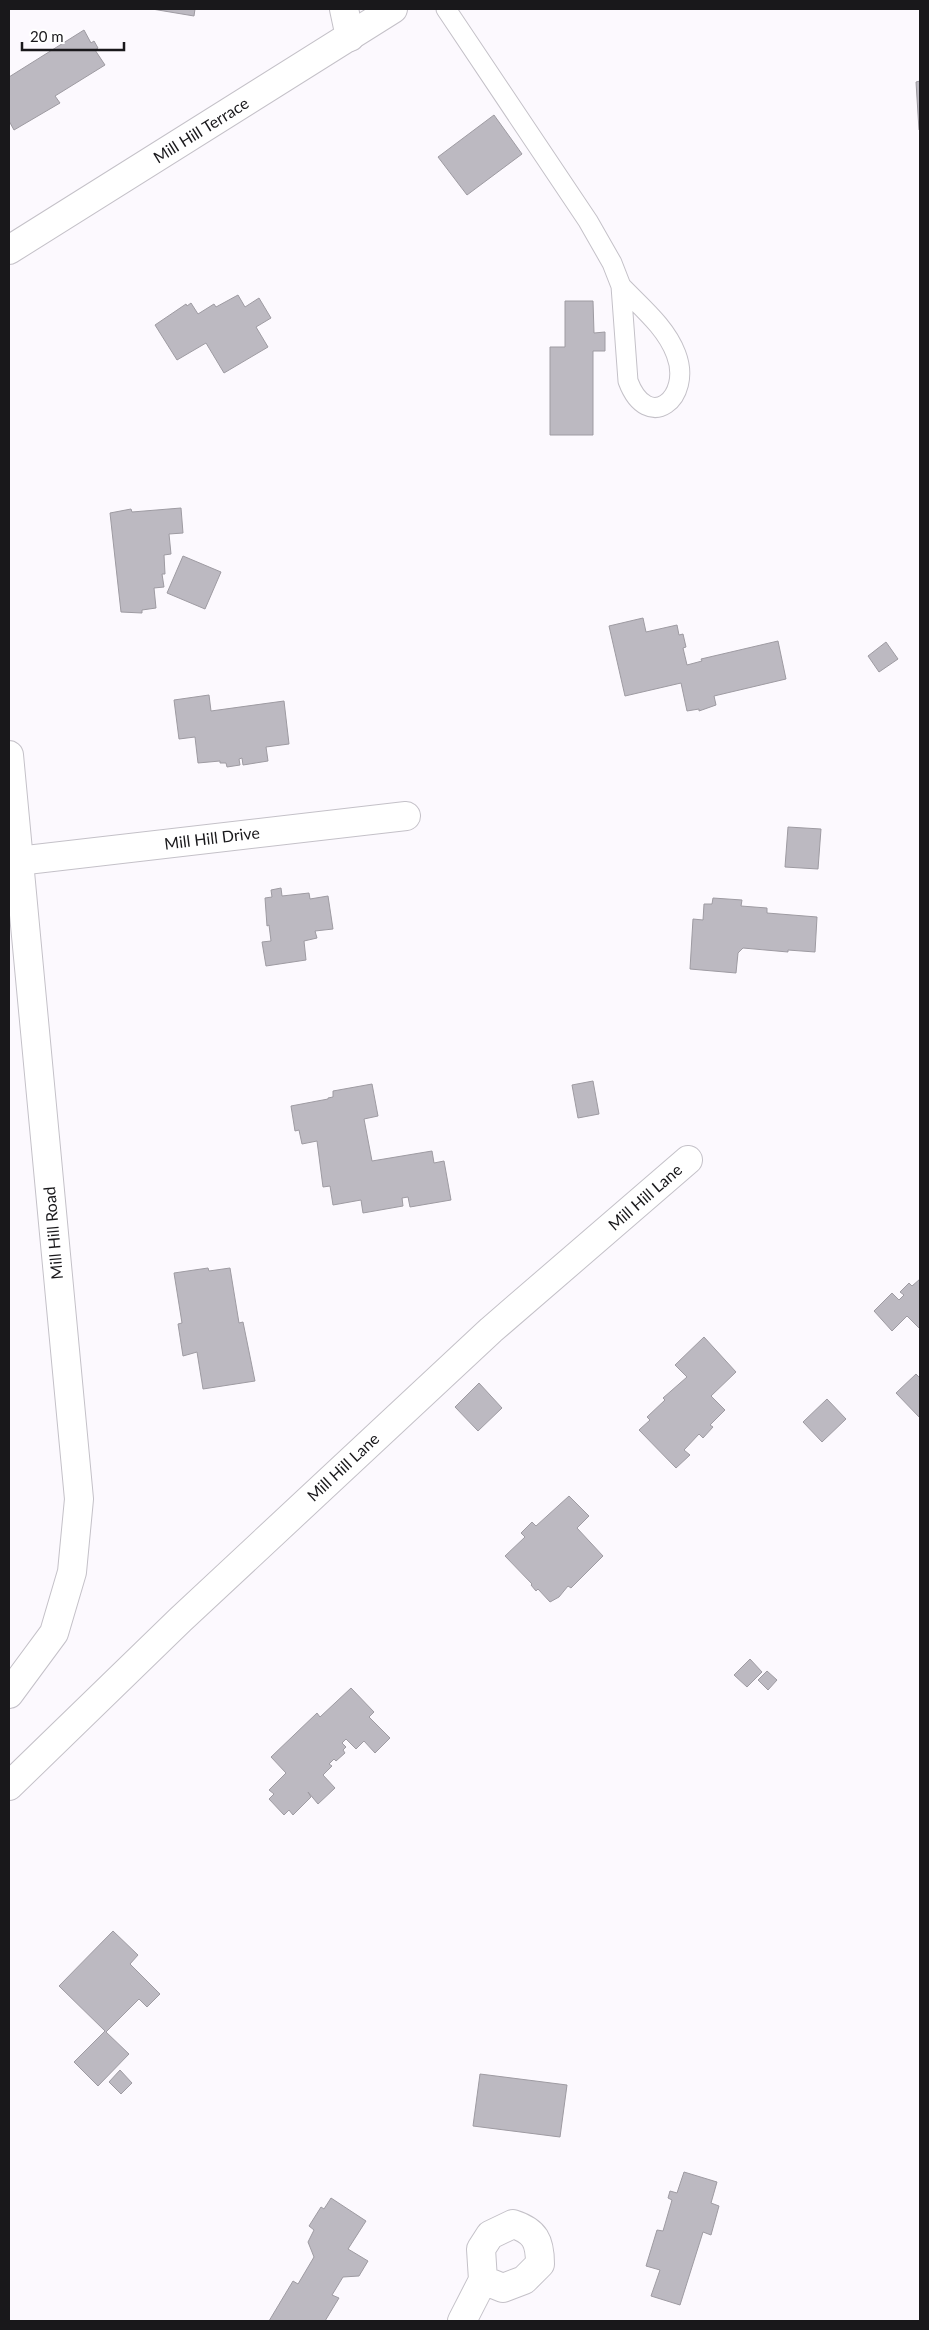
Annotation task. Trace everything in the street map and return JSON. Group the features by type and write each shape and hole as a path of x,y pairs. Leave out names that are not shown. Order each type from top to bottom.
{"street":[{"path":"344,9 350,37"},
{"name":"Mill Hill Terrace","path":"9,250 393,9"},
{"name":"Mill Hill Road","path":"9,755 78,1499 72,1572 54,1633 9,1694"},
{"name":"Mill Hill Drive","path":"18,861 406,816"},
{"name":"Mill Hill Lane","path":"9,1786 187,1613 491,1330 688,1160"},
{"path":"462,2321 483,2280"}],"lane":[{"path":"446,9 588,221 612,263 621,286 628,381 632,394 646,407 658,407 669,402 676,394 680,370 677,355 669,338 659,324 621,286"}],"building":[{"path":"152,9 195,9 194,16"},
{"path":"84,30 91,43 94,41 98,48 95,50 105,65 55,96 60,103 14,130 9,121 9,77"},
{"path":"920,81 920,129 919,130 916,82"},
{"path":"494,115 522,154 467,195 438,157"},
{"path":"238,295 245,307 259,298 271,318 256,327 268,347 224,373 206,343 177,360 155,325 186,304 187,306 191,303 198,314 214,304 216,307"},
{"path":"565,301 593,301 594,333 605,332 605,351 593,351 593,435 550,435 550,347 565,347"},
{"path":"181,508 183,533 169,534 171,554 164,555 165,574 162,574 164,587 154,588 156,608 142,610 142,613 121,612 110,513 131,509 132,512"},
{"path":"183,556 221,572 205,609 167,593"},
{"path":"643,618 646,632 677,625 679,635 683,634 686,647 683,648 687,665 702,661 701,659 778,641 786,679 714,696 716,705 699,711 699,709 687,711 681,683 625,696 609,626"},
{"path":"886,642 898,659 879,672 868,656"},
{"path":"209,695 211,711 284,701 289,744 266,747 268,761 243,765 242,758 239,759 240,765 227,767 226,763 220,763 220,761 198,763 195,737 179,739 174,700"},
{"path":"788,827 821,829 818,869 785,867"},
{"path":"281,888 282,896 309,893 310,899 328,896 333,929 315,931 317,938 304,941 306,960 266,966 262,942 271,941 269,925 267,926 265,898 272,897 271,890"},
{"path":"713,898 742,900 741,906 767,908 767,913 817,917 815,952 743,948 738,953 736,973 690,969 693,919 703,920 704,904 712,904"},
{"path":"593,1081 599,1114 578,1118 572,1085"},
{"path":"372,1084 378,1116 364,1119 372,1161 432,1151 434,1163 444,1161 451,1200 410,1207 408,1197 402,1198 403,1206 363,1213 361,1200 333,1205 330,1186 323,1187 317,1141 302,1144 299,1130 295,1131 291,1106 328,1099 333,1097 333,1091"},
{"path":"208,1268 209,1271 230,1268 239,1323 243,1322 255,1381 203,1389 197,1352 183,1356 178,1324 182,1323 174,1273"},
{"path":"920,1279 920,1329 907,1316 892,1331 874,1311 892,1293 899,1300 904,1295 900,1292 909,1283 912,1286"},
{"path":"704,1337 736,1372 711,1396 725,1410 710,1425 713,1427 703,1438 699,1434 684,1450 690,1455 676,1468 639,1430 650,1420 647,1417 665,1400 663,1398 687,1377 675,1365"},
{"path":"916,1374 920,1378 920,1418 896,1393"},
{"path":"479,1383 502,1408 478,1431 455,1407"},
{"path":"827,1399 846,1419 822,1442 803,1422"},
{"path":"569,1496 589,1516 577,1528 603,1556 571,1588 568,1586 559,1597 550,1602 538,1589 536,1591 532,1584 505,1556 525,1537 521,1533 532,1522 536,1526"},
{"path":"750,1659 762,1672 747,1687 734,1675"},
{"path":"767,1671 777,1680 768,1690 758,1680"},
{"path":"351,1688 374,1712 369,1717 390,1738 375,1753 364,1741 356,1749 346,1739 342,1743 346,1747 343,1750 345,1753 329,1764 332,1766 323,1775 335,1788 318,1804 308,1792 311,1797 293,1815 289,1810 284,1815 269,1799 274,1794 269,1790 286,1773 271,1757 317,1713 320,1717"},
{"path":"113,1931 138,1955 130,1964 160,1994 147,2007 139,1999 106,2032 129,2054 98,2086 74,2062 105,2031 59,1986"},
{"path":"120,2070 132,2083 121,2094 109,2082"},
{"path":"480,2074 567,2085 560,2137 473,2126"},
{"path":"684,2172 717,2182 711,2203 719,2206 711,2235 703,2232 680,2305 651,2296 660,2270 646,2266 657,2230 663,2231 672,2200 668,2198 670,2191 677,2193"},
{"path":"331,2198 366,2221 348,2249 368,2261 359,2276 343,2277 332,2295 339,2298 325,2321 269,2321 293,2281 298,2284 314,2257 308,2242 314,2230 309,2226 321,2207 324,2209"}]}
